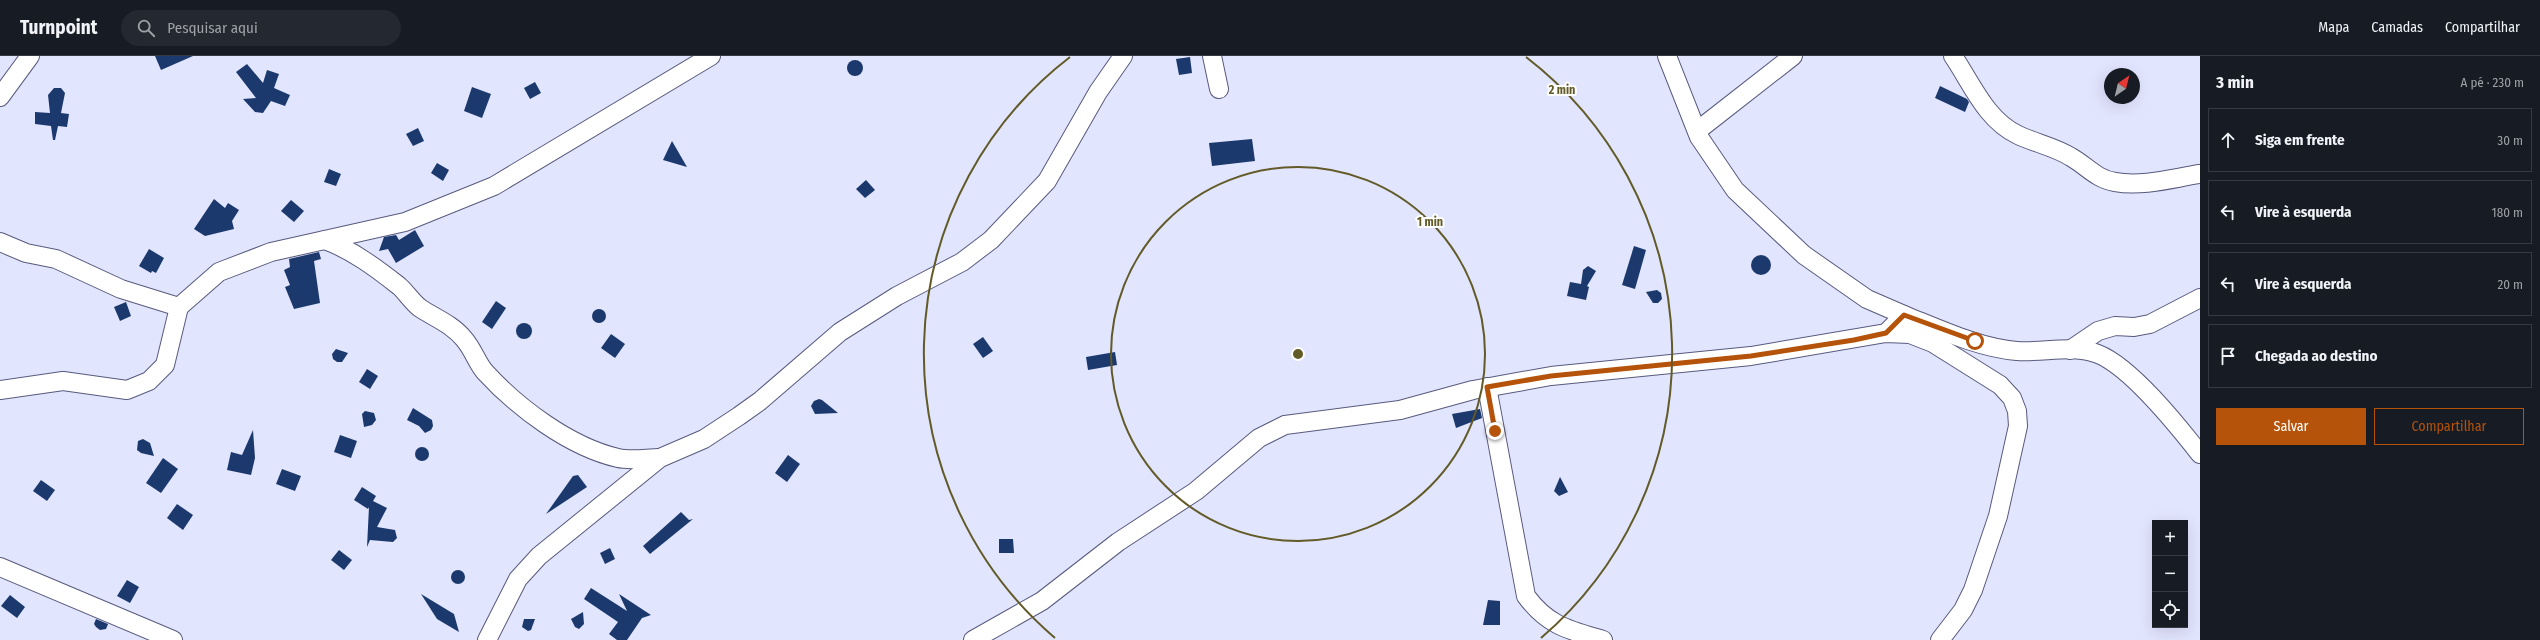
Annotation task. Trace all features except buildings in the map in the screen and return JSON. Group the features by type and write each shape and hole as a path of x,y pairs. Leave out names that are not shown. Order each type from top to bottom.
{"street":[{"path":"0,97 30,56"},
{"path":"0,390 63,381 127,390 149,381 165,365 179,306 219,272 271,252 405,222 494,186 711,56"},
{"path":"487,640 518,579 539,556 636,479 660,458 704,439 733,420 760,401 840,332 898,296 962,262 991,240 1047,181 1098,92 1123,56"},
{"path":"1212,56 1219,89"},
{"path":"1667,56 1697,131 1720,172 1735,190 1804,255 1867,299 1948,333 2017,351 2085,350 2113,362 2177,425 2200,454"},
{"path":"1697,131 1793,56"},
{"path":"1953,56 1990,113 2002,125 2018,135 2072,157 2090,172 2115,182 2149,183 2200,174"},
{"path":"325,240 341,246 377,269 400,287 419,307 451,326 464,338 484,371 531,413 559,432 587,449 620,458 660,458"},
{"path":"0,242 26,253 56,259 120,289 179,306"},
{"path":"2070,350 2098,331 2115,326 2134,327 2150,324 2200,298"},
{"path":"1886,333 1904,315"},
{"path":"973,640 1042,601 1118,542 1196,491 1259,438 1274,429 1285,425 1400,410 1487,387 1551,376 1751,356 1886,333 1910,334 1933,343 1966,362 2000,385 2012,398 2017,411 2018,426 1998,516 1982,565 1963,610 1940,640"},
{"path":"1487,387 1526,596 1544,618 1565,629 1603,640"},
{"path":"0,567 173,640"}],"route":[{"path":"1495,431 1487,387 1551,376 1751,356 1854,340 1886,333 1904,315 1948,333 1975,341"}]}
